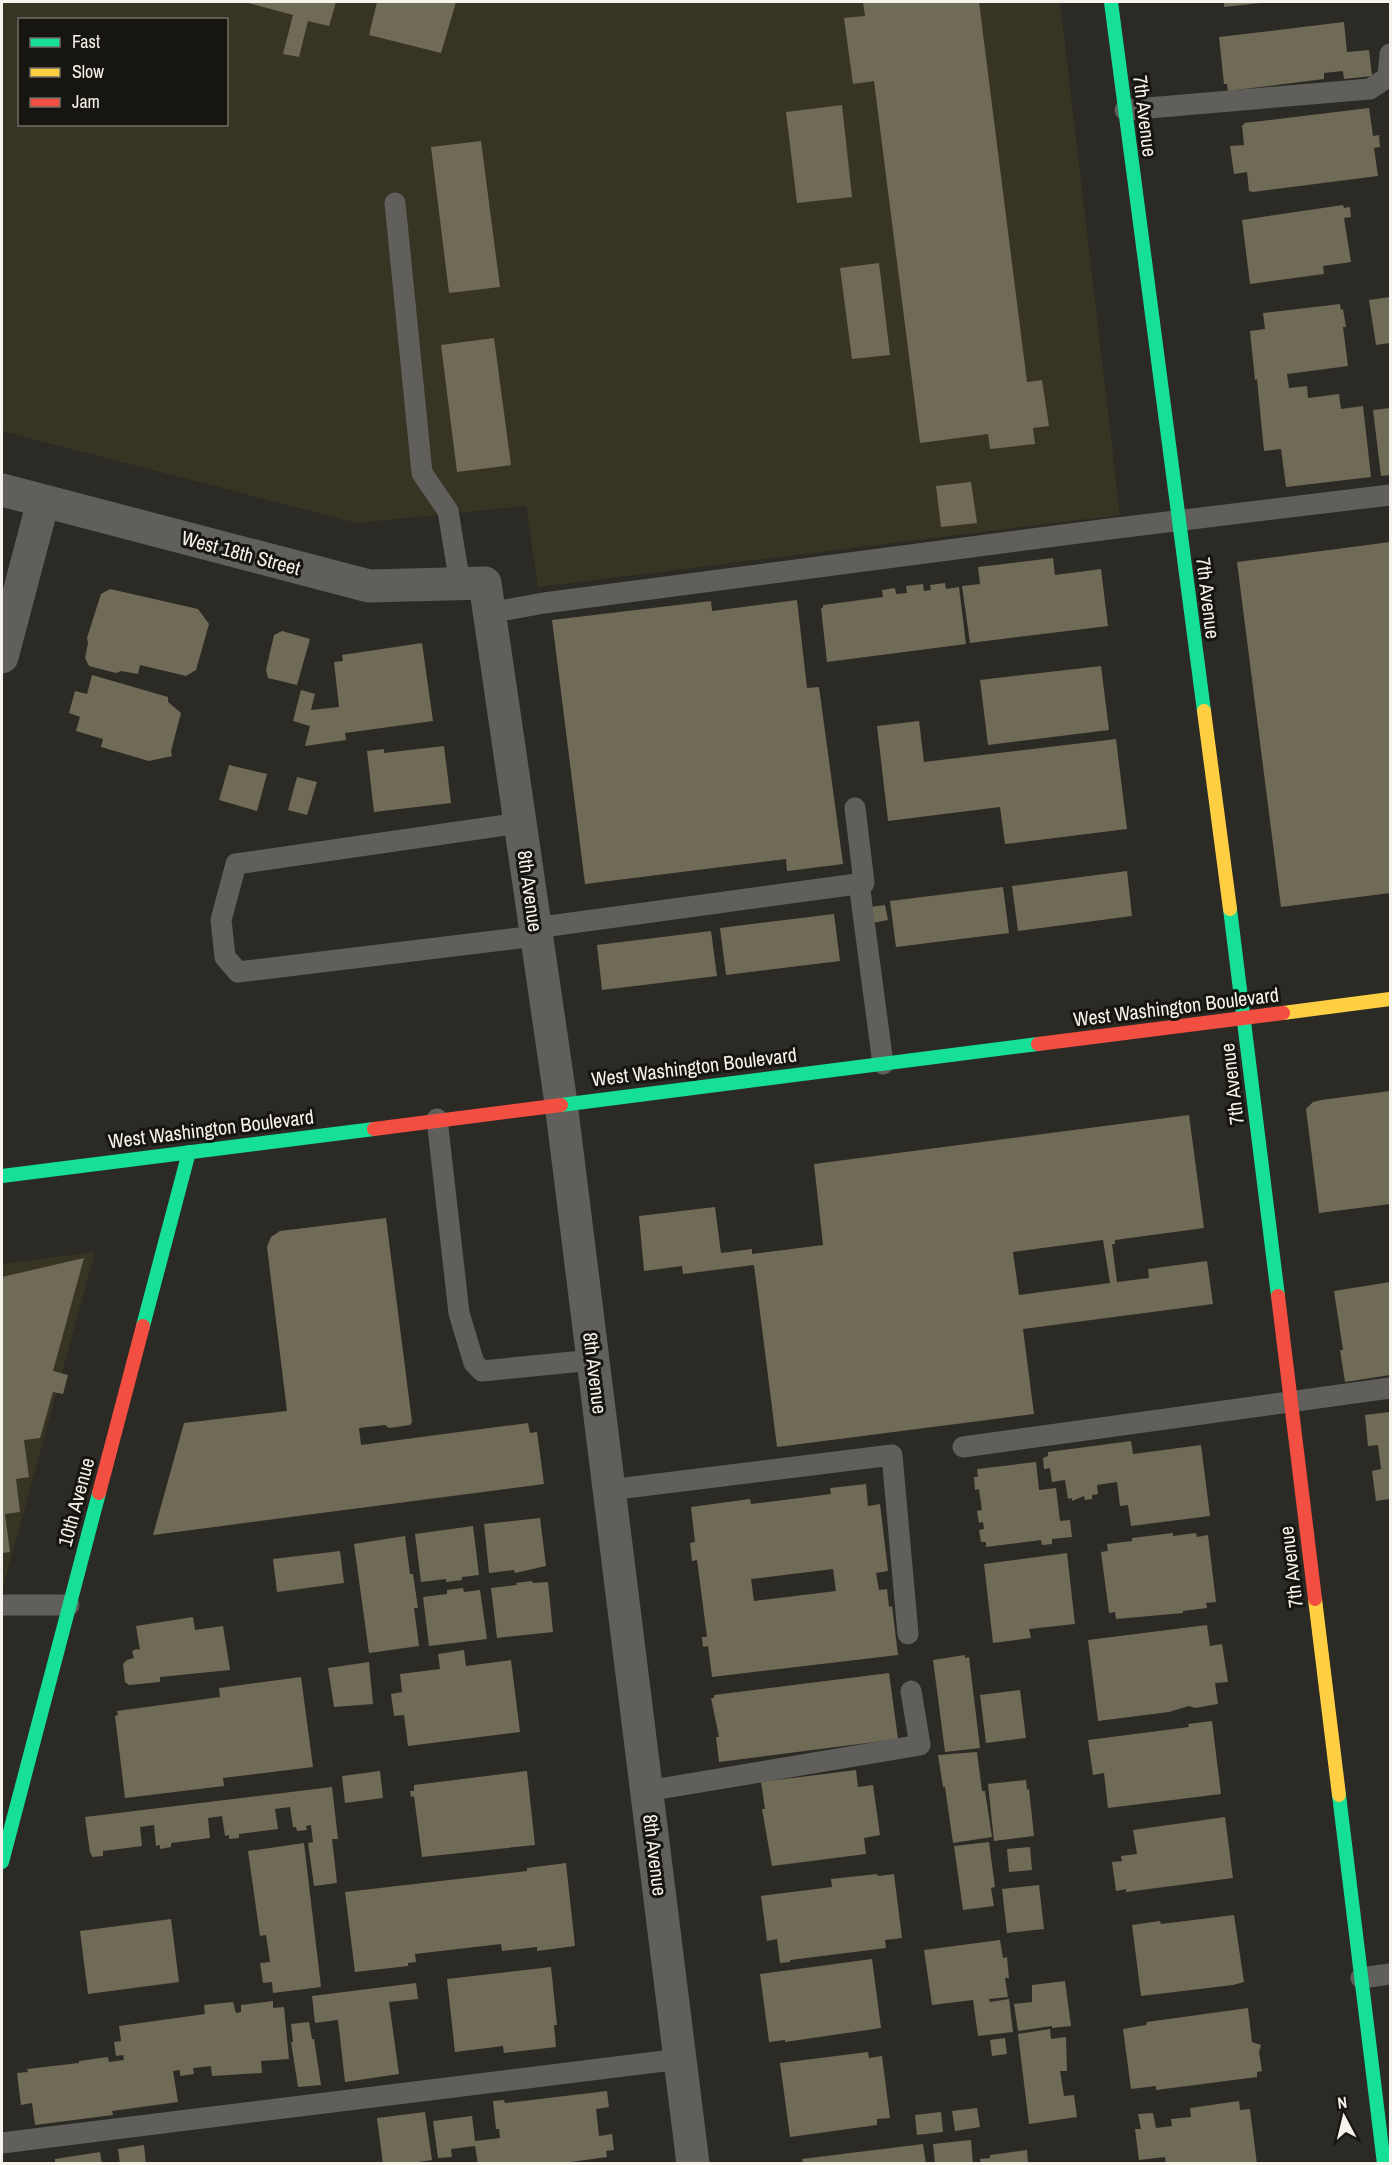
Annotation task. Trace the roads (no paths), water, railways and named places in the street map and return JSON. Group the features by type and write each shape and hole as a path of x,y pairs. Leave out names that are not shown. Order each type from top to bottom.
{"street":[{"name":"7th Avenue","path":"1111,2 1244,1018 1384,2163"},
{"name":"West 18th Street","path":"2,490 369,586 478,594"},
{"path":"2,657 43,502"},
{"name":"8th Avenue","path":"478,594 520,823 561,1103 693,2163"},
{"name":"West Washington Boulevard","path":"2,1176 1390,999"},
{"name":"10th Avenue","path":"2,1862 189,1152"}],"lane":[{"path":"1125,110 1370,89 1388,77 1390,54"},
{"path":"395,203 422,473 448,511 478,594 567,600 1390,495"},
{"path":"520,823 236,864 221,920 225,957 238,972 403,952 864,883 855,808"},
{"path":"859,883 883,1064"},
{"path":"437,1119 459,1314 474,1363 482,1371 593,1360"},
{"path":"963,1447 1390,1388"},
{"path":"609,1490 892,1455 908,1634"},
{"path":"2,1605 69,1605"},
{"path":"647,1791 920,1745 911,1691"},
{"path":"1362,1978 1390,1974"},
{"path":"2,2144 680,2060"}]}
